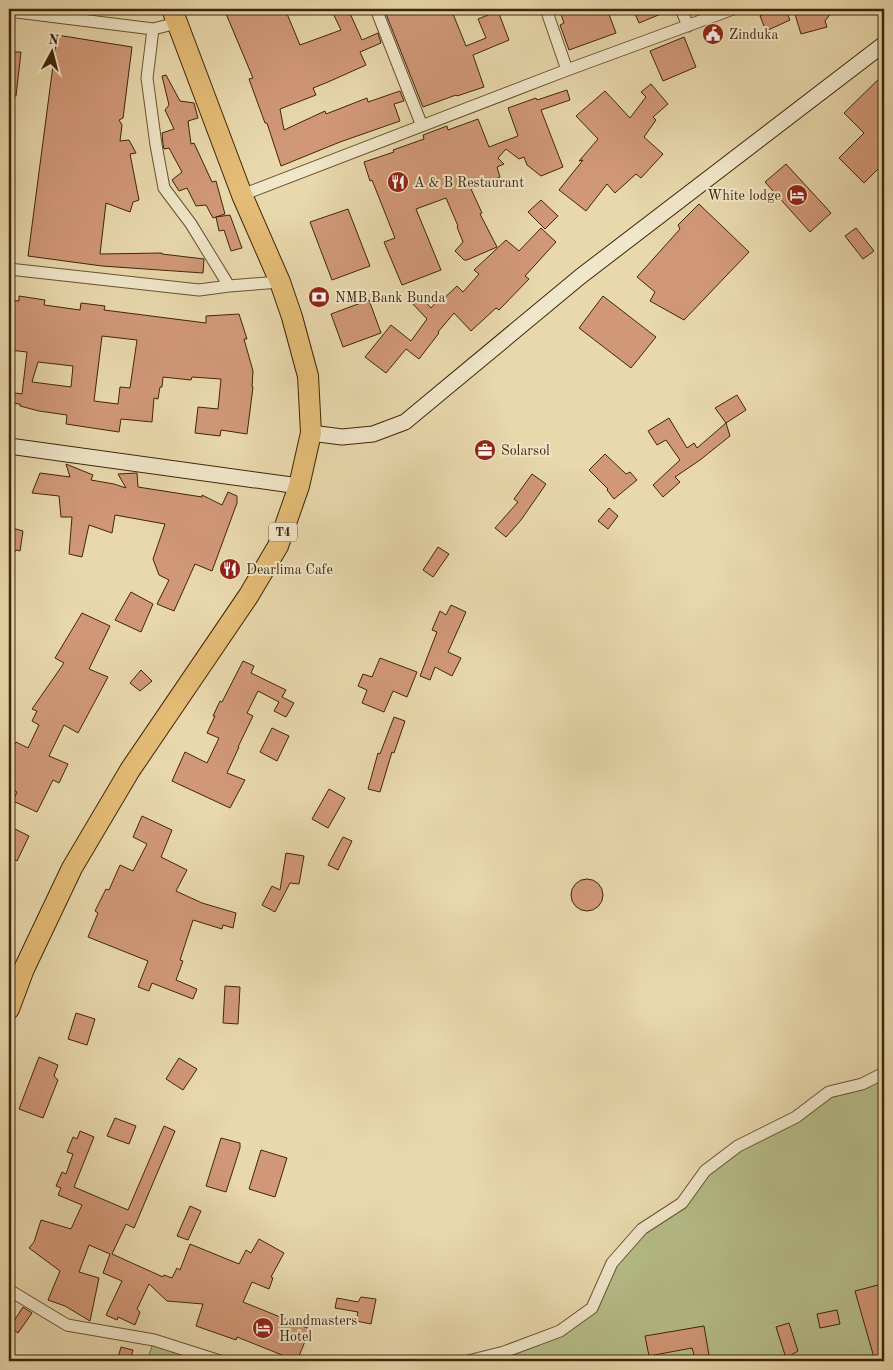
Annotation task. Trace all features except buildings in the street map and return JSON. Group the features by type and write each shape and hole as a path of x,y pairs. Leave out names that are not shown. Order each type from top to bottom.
{"highway":[{"name":"T4","path":"9,1009 24,969 72,868 130,770 248,595 278,546 299,486 311,433 308,376 292,317 280,282 242,196 175,16"}],"main road":[{"path":"311,433 342,436 373,434 405,422 581,276 884,44"},
{"path":"9,446 299,486"}],"street":[{"path":"376,9 422,126"},
{"path":"546,9 568,70"},
{"path":"682,9 688,26"},
{"path":"242,196 568,70 733,9"},
{"path":"9,11 49,13 153,30 175,16"},
{"path":"153,30 147,78 164,188 191,224 229,286"},
{"path":"9,269 199,290 280,282"},
{"path":"468,1361 504,1352 560,1331 592,1308 612,1263 642,1229 682,1203 705,1171 738,1146 796,1117 829,1092 862,1084 884,1073"},
{"path":"9,1290 67,1326 154,1340 220,1361"}],"green space":[{"path":"884,1073 884,1361 468,1361 560,1331 592,1308 612,1263 642,1229 681,1203 705,1171 829,1092"},
{"path":"154,1340 220,1361 147,1361"}],"place":[{"name":"Zinduka","path":"713,34"},
{"name":"A & B Restaurant","path":"398,182"},
{"name":"White lodge","path":"797,195"},
{"name":"NMB Bank Bunda","path":"319,297"},
{"name":"Solarsol","path":"485,450"},
{"name":"Dearlima Cafe","path":"230,569"},
{"name":"Landmasters Hotel","path":"263,1328"}]}
